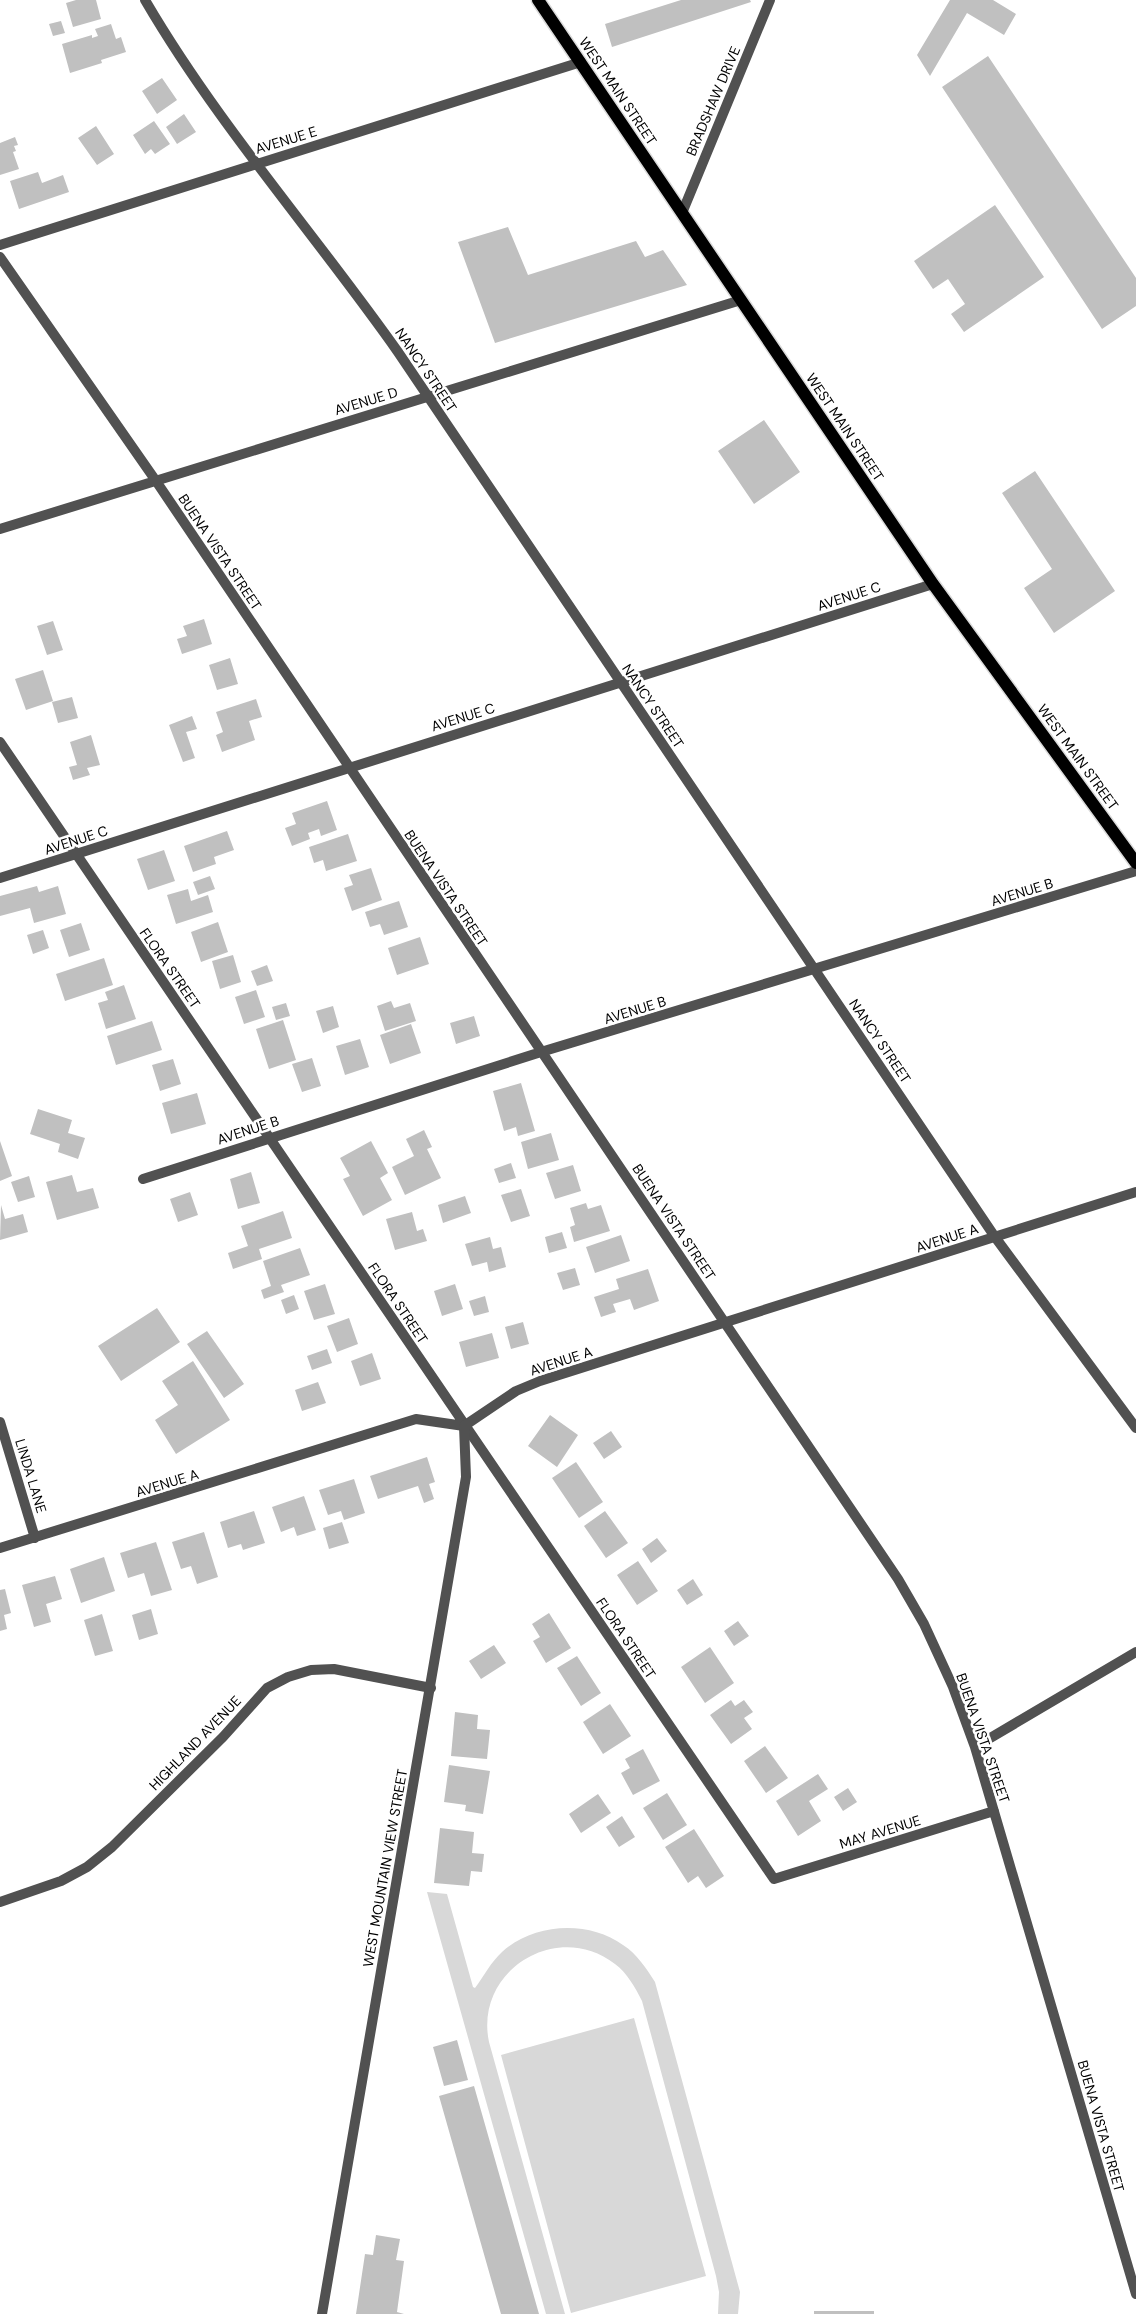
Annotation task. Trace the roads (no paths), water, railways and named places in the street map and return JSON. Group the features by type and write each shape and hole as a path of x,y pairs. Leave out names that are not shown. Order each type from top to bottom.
{"main road":[{"name":"WEST MAIN STREET","path":"538,0 934,584 1136,864"}],"street":[{"name":"NANCY STREET","path":"145,0 255,164 354,290 995,1237 1136,1428"},
{"name":"BRADSHAW DRIVE","path":"682,213 770,0"},
{"name":"AVENUE E","path":"0,245 580,62"},
{"name":"BUENA VISTA STREET","path":"0,258 156,481 726,1323 898,1579 924,1624 953,1688 975,1747 1136,2294"},
{"name":"AVENUE D","path":"0,529 741,300"},
{"name":"AVENUE C","path":"0,878 934,584"},
{"name":"FLORA STREET","path":"0,742 75,855 270,1138 464,1426 774,1879"},
{"name":"AVENUE B","path":"143,1179 541,1052 1136,871"},
{"name":"AVENUE A","path":"0,1548 416,1419 464,1426 516,1391 540,1381 1136,1192"},
{"name":"LINDA LANE","path":"0,1422 36,1538"},
{"name":"WEST MOUNTAIN VIEW STREET","path":"322,2314 466,1477 464,1426"},
{"path":"975,1747 1136,1652"},
{"name":"HIGHLAND AVENUE","path":"0,1902 61,1881 87,1866 112,1847 223,1737 267,1688 288,1677 310,1670 334,1669 430,1688"},
{"name":"MAY AVENUE","path":"774,1879 994,1811"}]}
